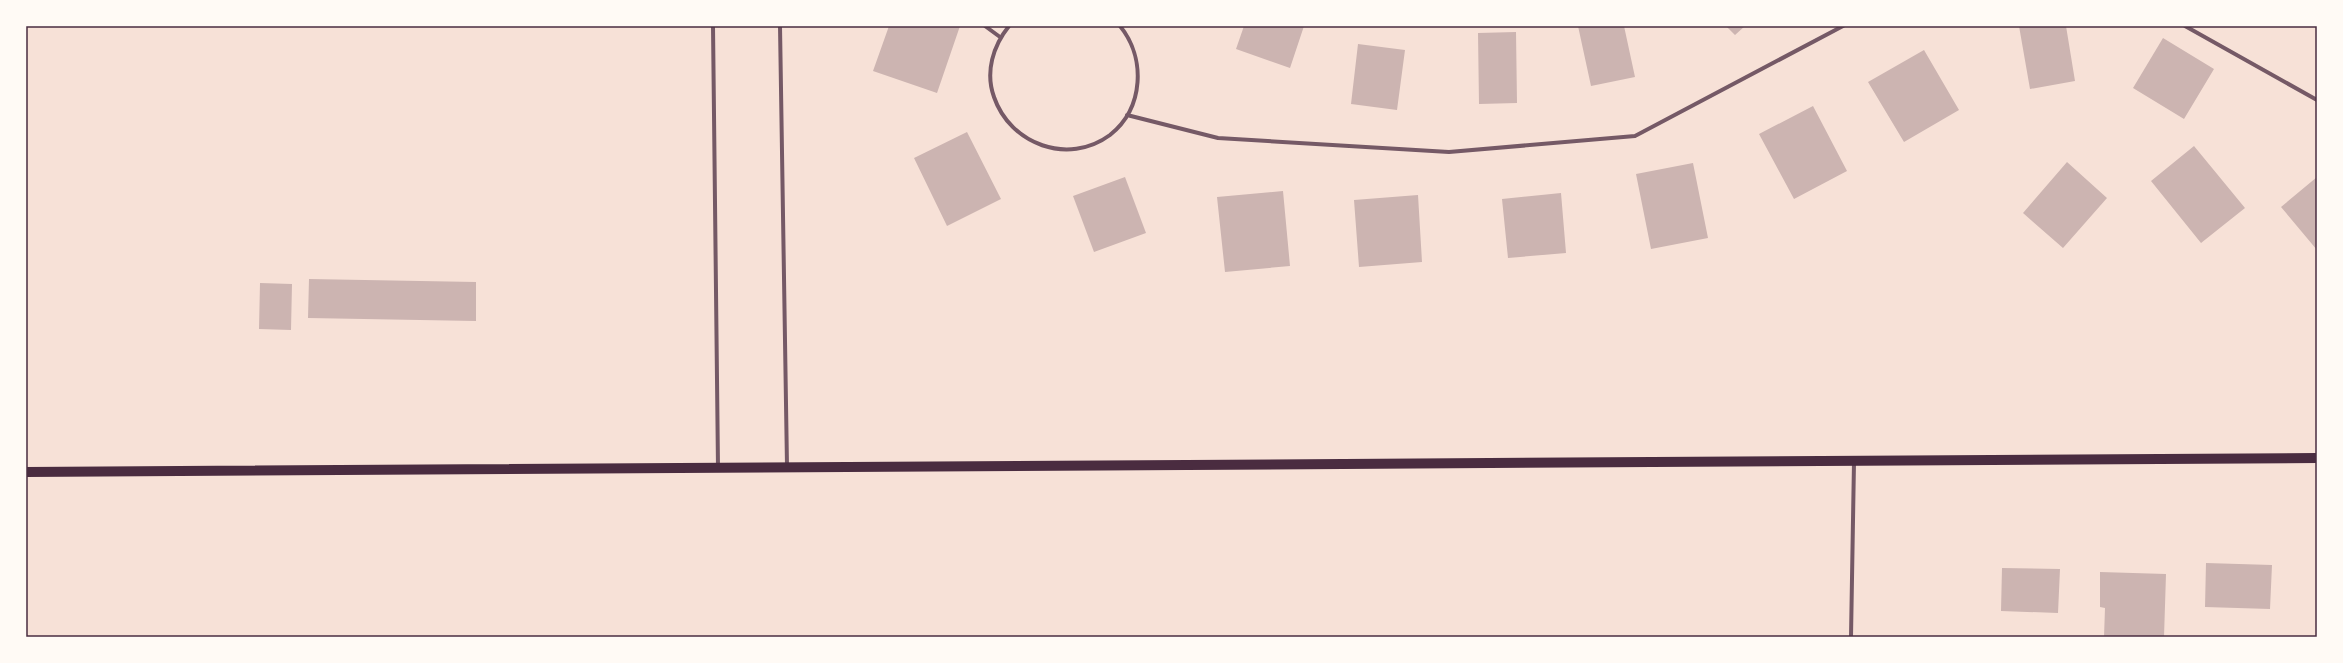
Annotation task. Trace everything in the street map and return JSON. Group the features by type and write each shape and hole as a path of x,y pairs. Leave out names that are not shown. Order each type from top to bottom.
{"main road":[{"path":"26,472 1854,459 2317,458"}],"street":[{"path":"713,26 718,467"},
{"path":"780,26 787,467"},
{"path":"985,26 1000,37"},
{"path":"1009,26 1000,37 991,61 990,87 999,111 1015,131 1037,144 1062,150 1087,146 1110,134 1127,115 1137,94 1139,70 1134,47 1120,26"},
{"path":"1127,115 1218,138 1449,152 1635,136 1843,26"},
{"path":"2185,26 2317,100"},
{"path":"1851,637 1854,459"}],"building":[{"path":"889,26 960,26 937,93 873,71"},
{"path":"1244,26 1304,26 1290,68 1236,49"},
{"path":"1578,26 1624,26 1635,77 1591,86"},
{"path":"1726,26 1745,26 1735,35"},
{"path":"2019,26 2066,26 2075,81 2030,89"},
{"path":"1516,32 1517,103 1479,104 1478,33"},
{"path":"2163,38 2214,69 2184,119 2133,88"},
{"path":"1358,44 1405,50 1397,110 1351,104"},
{"path":"1924,50 1959,110 1904,142 1868,82"},
{"path":"1813,106 1847,171 1794,199 1759,134"},
{"path":"967,132 1001,199 947,226 914,158"},
{"path":"2194,146 2245,208 2201,243 2151,181"},
{"path":"2067,162 2107,198 2063,248 2023,213"},
{"path":"1693,163 1708,238 1651,249 1636,174"},
{"path":"1125,177 1146,233 1094,252 1073,196"},
{"path":"2317,177 2317,250 2281,207"},
{"path":"1283,191 1290,266 1225,272 1217,197"},
{"path":"1561,193 1566,253 1508,258 1502,199"},
{"path":"1418,195 1422,262 1359,267 1354,200"},
{"path":"309,279 476,282 476,321 308,318"},
{"path":"260,283 292,284 291,330 259,329"},
{"path":"2206,563 2272,565 2270,609 2205,607"},
{"path":"2002,568 2060,569 2058,613 2001,611"},
{"path":"2100,572 2166,574 2164,637 2104,637 2105,608 2100,607"}]}
